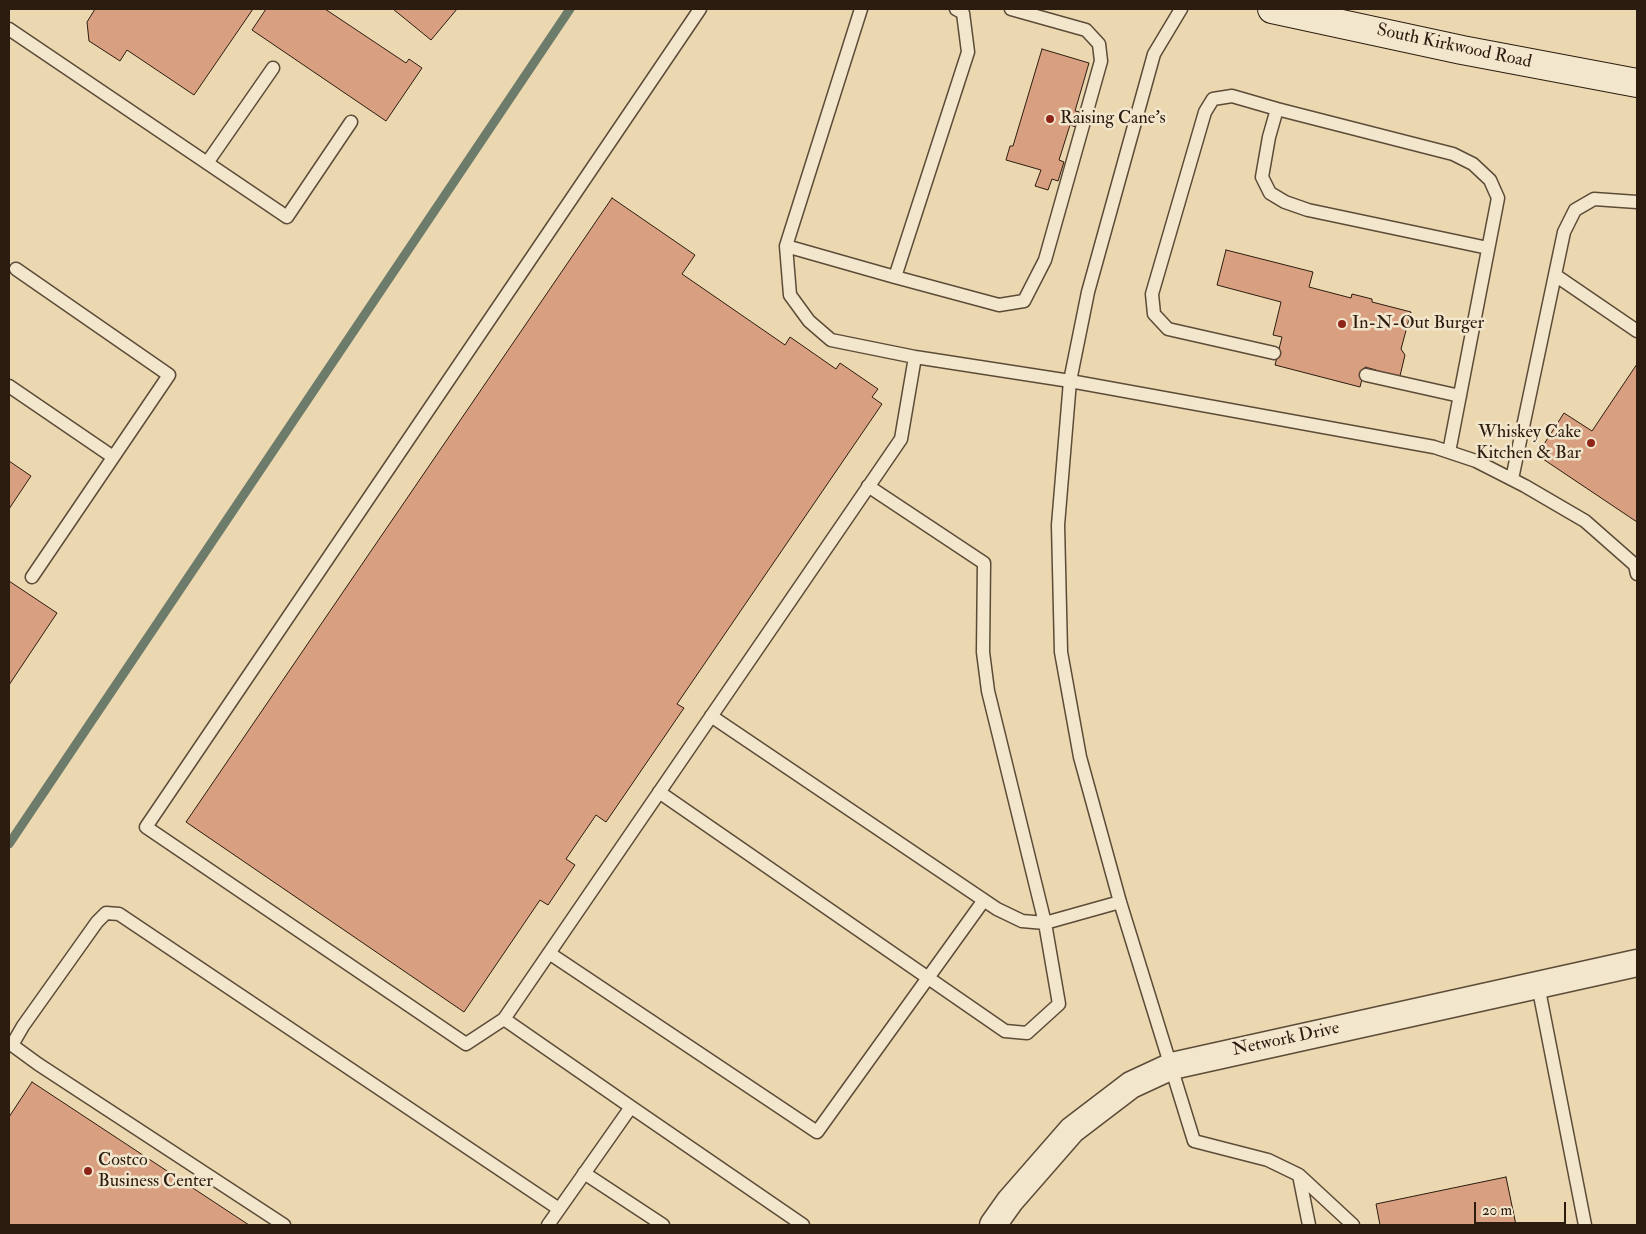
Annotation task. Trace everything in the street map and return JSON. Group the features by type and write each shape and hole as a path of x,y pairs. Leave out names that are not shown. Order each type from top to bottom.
{"main road":[{"name":"South Kirkwood Road","path":"1272,9 1462,50 1637,83"}],"street":[{"name":"Network Drive","path":"993,1225 1010,1202 1072,1130 1131,1085 1172,1066 1637,963"}],"lane":[{"path":"700,9 146,827 466,1044 504,1019 900,439 915,357"},
{"path":"861,9 786,246 790,295 809,321 831,340 915,357 1070,381 1434,447 1476,461 1512,479 1585,521 1635,565 1637,574"},
{"path":"786,246 999,305 1024,301 1045,260 1101,61 1100,44 1086,30 1011,9"},
{"path":"1181,9 1154,54 1088,292 1070,381 1058,525 1061,652 1080,757 1120,902 1194,1141 1268,1160 1298,1174 1353,1225"},
{"path":"895,277 968,52 963,10"},
{"path":"9,29 287,216 351,122"},
{"path":"207,163 273,68"},
{"path":"1274,354 1168,329 1154,314 1152,294 1205,112 1213,99 1232,96 1453,154 1473,164 1490,180 1498,198 1449,452"},
{"path":"1277,109 1269,137 1262,177 1270,193 1285,202 1308,210 1488,248"},
{"path":"1512,479 1564,232 1575,210 1594,199 1637,202"},
{"path":"16,269 169,375 32,577"},
{"path":"1555,275 1637,331"},
{"path":"1366,375 1460,396"},
{"path":"9,386 113,457"},
{"path":"659,792 1005,1031 1027,1033 1059,1004 1045,922 988,691 983,652 984,563 868,486"},
{"path":"711,716 997,909 1022,921 1045,922 1120,902"},
{"path":"549,953 817,1132 984,900"},
{"path":"284,1225 10,1046 97,922 106,913 119,914 559,1209"},
{"path":"1538,985 1586,1225"},
{"path":"504,1019 803,1225"},
{"path":"548,1225 631,1106"},
{"path":"584,1173 663,1225"},
{"path":"1298,1174 1309,1225"}],"building":[{"path":"95,9 253,9 194,95 127,50 120,61 89,41 87,22"},
{"path":"266,9 325,9 406,63 409,59 422,68 386,121 252,30"},
{"path":"393,9 457,9 431,40"},
{"name":"Raising Cane's","path":"1042,49 1089,63 1075,111 1081,112 1076,127 1070,125 1059,160 1064,162 1058,181 1052,179 1048,190 1035,186 1041,170 1006,160 1010,146 1013,146"},
{"path":"612,198 695,255 682,274 785,345 790,337 836,369 840,363 878,389 872,397 882,404 677,704 684,708 606,822 596,815 566,859 575,865 548,905 540,900 464,1012 186,822"},
{"name":"In-N-Out Burger","path":"1226,250 1313,272 1309,287 1351,298 1352,294 1372,299 1372,302 1411,312 1401,349 1405,355 1399,380 1375,374 1376,370 1365,367 1360,387 1275,365 1282,337 1273,335 1281,302 1217,285"},
{"name":"Whiskey Cake Kitchen & Bar","path":"1637,364 1637,522 1537,455 1564,413 1592,431"},
{"path":"9,461 31,476 9,509"},
{"path":"9,581 57,613 9,685"},
{"name":"Costco Business Center","path":"32,1082 249,1225 9,1225 9,1117"},
{"path":"1506,1177 1516,1225 1380,1225 1376,1204"}],"waterway":[{"path":"9,844 570,9"}],"place":[{"name":"Raising Cane's","path":"1050,119"},
{"name":"In-N-Out Burger","path":"1342,324"},
{"name":"Whiskey Cake Kitchen & Bar","path":"1591,443"},
{"name":"Costco Business Center","path":"88,1171"}]}
